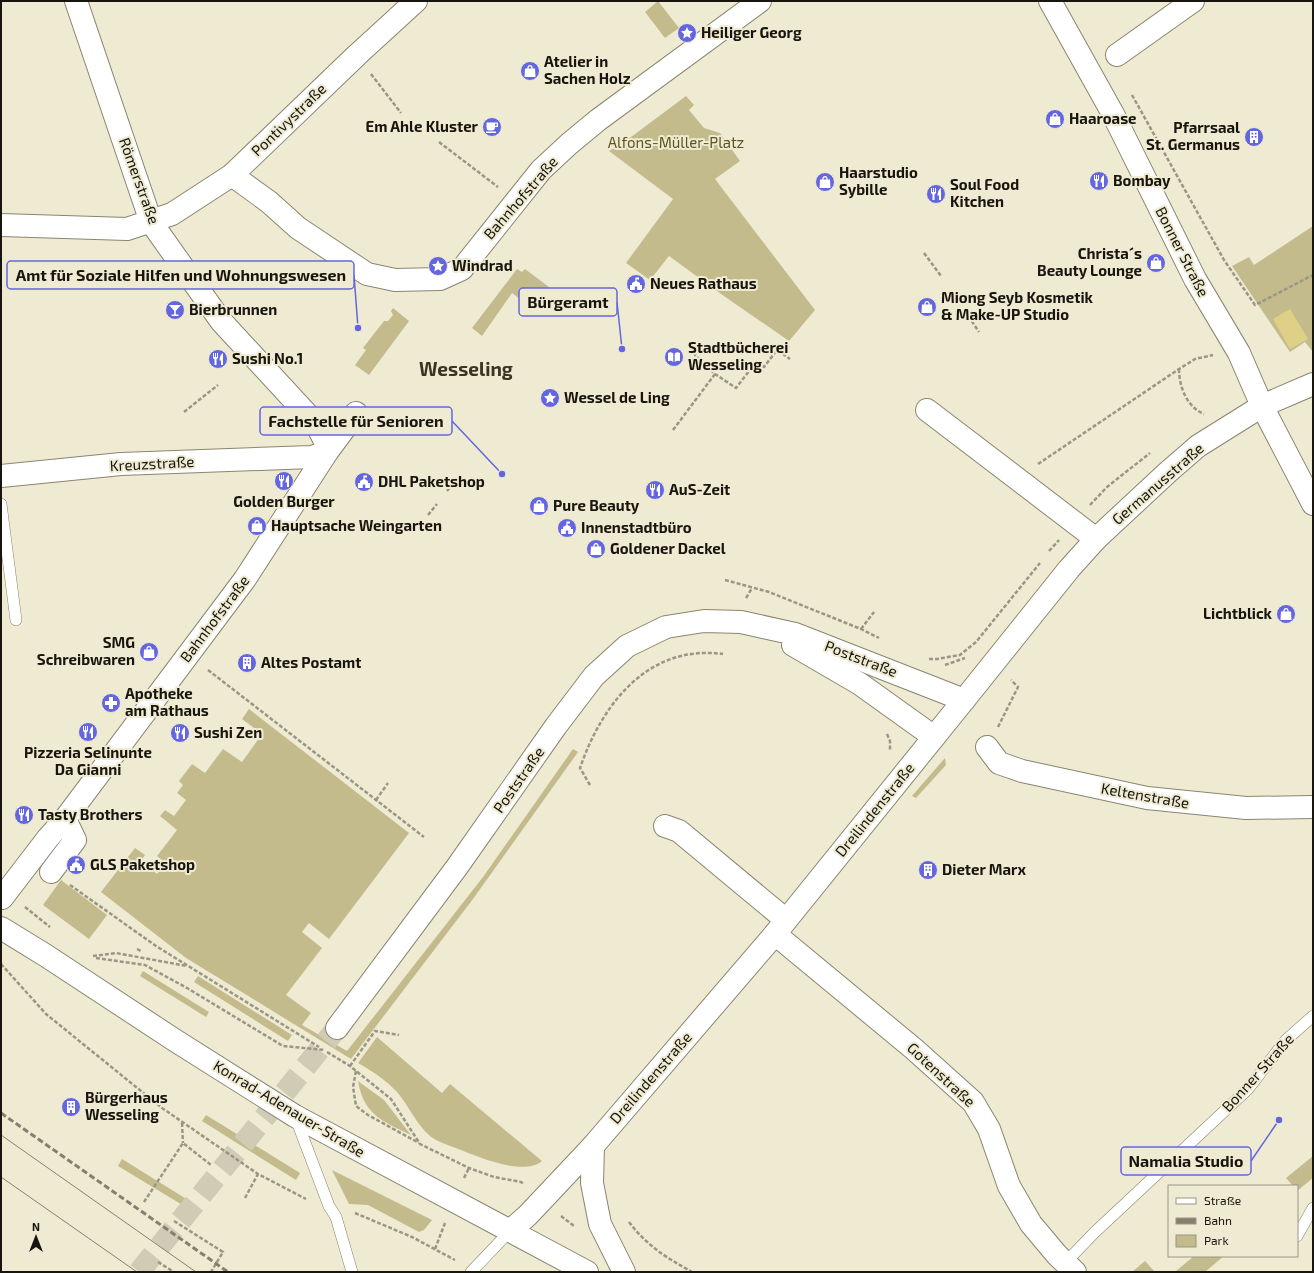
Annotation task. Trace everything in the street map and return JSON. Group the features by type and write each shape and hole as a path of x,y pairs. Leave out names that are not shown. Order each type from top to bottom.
{"street":[{"name":"Römerstraße","path":"76,1 151,222 220,321 316,424 326,443 327,452"},
{"name":"Pontivystraße","path":"1,225 127,229 172,214 232,175 357,55 416,1"},
{"name":"Bahnhofstraße","path":"232,175 269,202 298,228 367,274 380,278 409,281 440,279 462,269 541,170 598,120 760,1"},
{"name":"Bonner Straße","path":"1050,1 1113,114 1195,279 1229,356 1262,406 1313,504"},
{"path":"1111,58 1193,1"},
{"name":"Germanusstraße","path":"964,700 1048,595 1096,539 1198,446 1262,406 1313,384"},
{"path":"927,410 1096,539"},
{"name":"Bahnhofstraße","path":"4,895 48,838 65,819 245,579 327,452 356,413"},
{"name":"Kreuzstraße","path":"1,476 121,464 303,457 320,455 327,452"},
{"name":"Poststraße","path":"337,1028 457,867 556,726 594,676 627,646 666,627 704,620 741,622 795,634 964,700"},
{"name":"Poststraße","path":"756,626 836,669 934,737"},
{"name":"Dreilindenstraße","path":"511,1230 528,1215 593,1146 781,927 964,700"},
{"name":"Keltenstraße","path":"988,747 999,763 1022,770 1147,798 1246,808 1313,807"},
{"path":"51,872 75,840 65,819"},
{"path":"665,826 679,831 781,927"},
{"name":"Gotenstraße","path":"781,927 973,1102 989,1129 1012,1192 1031,1224 1070,1267"},
{"name":"Konrad-Adenauer-Straße","path":"1,928 295,1116 408,1177 511,1230 587,1272"},
{"path":"593,1146 592,1183 600,1224 624,1272"}],"lane":[{"path":"1,504 16,620"},
{"name":"Bonner Straße","path":"1070,1267 1095,1232 1248,1089 1286,1040 1313,1016"},
{"path":"295,1116 328,1206 336,1218 352,1272"},
{"path":"1298,1234 1313,1208"},
{"path":"471,1272 511,1230"}],"path":[{"path":"357,55 401,113"},
{"path":"1132,94 1224,260 1255,305 1313,275"},
{"path":"439,142 516,200"},
{"path":"924,253 941,276"},
{"path":"965,310 979,332"},
{"path":"690,341 695,355 715,374 736,388 756,362 764,367 777,350 790,359"},
{"path":"1017,478 1179,368 1195,359 1212,355 1229,356"},
{"path":"1212,355 1229,356"},
{"path":"1179,368 1179,381 1189,402 1198,411 1207,415 1201,419"},
{"path":"673,430 715,374"},
{"path":"184,412 218,385"},
{"path":"1048,552 1074,521 1107,487 1151,452"},
{"path":"447,492 452,485"},
{"path":"428,515 437,504"},
{"path":"924,658 937,659 960,655 976,642 1044,558"},
{"path":"725,580 769,592 861,629 881,639"},
{"path":"745,600 752,588"},
{"path":"861,629 874,612"},
{"path":"590,785 580,768 588,744 603,716 622,692 639,676 663,662 692,654 706,652 723,654"},
{"path":"188,655 424,837"},
{"path":"884,727 890,741 890,753"},
{"path":"376,800 388,783"},
{"path":"51,872 156,946 356,1070 391,1099 420,1144"},
{"path":"4,895 53,929"},
{"path":"137,949 141,951"},
{"path":"189,966 116,953 88,957 145,965 194,992 283,1046 325,1050"},
{"path":"1,964 46,1014 182,1123 258,1174 245,1198"},
{"path":"350,1066 376,1031 399,1035"},
{"path":"356,1070 353,1087 356,1106 368,1115 457,1164"},
{"path":"144,1202 183,1143 182,1123"},
{"path":"183,1143 211,1165"},
{"path":"626,1219 641,1239 667,1258 692,1272"},
{"path":"174,1221 223,1252 211,1272"},
{"path":"158,1262 174,1272"}],"green space":[{"path":"658,1 679,28 665,38 645,12"},
{"name":"Alfons-Müller-Platz","path":"686,96 694,105 689,110 704,128 720,133 740,161 715,179 815,310 789,341 669,256 650,280 626,263 673,199 609,151 623,143"},
{"path":"1313,226 1313,352 1305,342 1290,352 1232,266 1249,257 1254,265"},
{"path":"517,269 522,272 525,269 549,287 533,309 512,293 482,336 472,328"},
{"path":"393,308 409,321 369,375 355,365 366,350 363,348 384,321 388,321 393,315 391,311"},
{"path":"249,709 409,833 329,939 309,923 302,932 322,948 286,995 311,1013 302,1025 347,1051 483,877 573,749 578,752 473,899 351,1059 186,958 101,892 135,848 145,855 141,861 157,874 166,863 157,856 177,830 160,816 165,810 174,816 186,800 177,793 183,785 179,781 192,764 205,773 223,749 242,762 262,734 242,719"},
{"path":"945,758 946,765 916,798 912,796"},
{"path":"61,880 107,915 89,939 43,905"},
{"path":"143,971 209,1012 206,1017 140,976"},
{"path":"198,976 292,1035 288,1041 194,982"},
{"path":"377,1037 442,1093 450,1084 542,1161 534,1165 524,1167 500,1164 443,1143 430,1136 421,1126 397,1092 379,1076 358,1063"},
{"path":"358,1081 384,1100 411,1135 376,1116 365,1102"},
{"path":"206,1115 300,1173 296,1180 202,1121"},
{"path":"1313,1156 1313,1178 1298,1190 1298,1185 1292,1185 1286,1178"},
{"path":"122,1159 188,1200 184,1206 118,1166"},
{"path":"332,1170 432,1220 424,1230 419,1232 368,1205 349,1204"},
{"path":"1193,1257 1223,1257 1205,1272 1175,1272"},
{"path":"1145,1261 1155,1272 1132,1272"}],"shaded area":[{"path":"1290,309 1308,339 1290,349 1273,319"}],"tunnel":[{"path":"139,1272 337,1028"}],"tram line":[{"path":"1,1135 196,1272"},
{"path":"1,1177 137,1272"}],"railway":[{"path":"1,1113 228,1272"}],"place":[{"name":"Heiliger Georg","path":"687,33"},
{"name":"Atelier in Sachen Holz","path":"530,71"},
{"name":"Haaroase","path":"1055,119"},
{"name":"Em Ahle Kluster","path":"492,127"},
{"name":"Pfarrsaal St. Germanus","path":"1254,137"},
{"name":"Bombay","path":"1099,181"},
{"name":"Haarstudio Sybille","path":"825,182"},
{"name":"Soul Food Kitchen","path":"936,194"},
{"name":"Christa´s Beauty Lounge","path":"1156,263"},
{"name":"Windrad","path":"438,266"},
{"name":"Neues Rathaus","path":"636,284"},
{"name":"Miong Seyb Kosmetik & Make-UP Studio","path":"927,307"},
{"name":"Bierbrunnen","path":"175,310"},
{"name":"Amt für Soziale Hilfen und Wohnungswesen","path":"358,328"},
{"name":"Bürgeramt","path":"622,349"},
{"name":"Stadtbücherei Wesseling","path":"674,357"},
{"name":"Sushi No.1","path":"218,359"},
{"name":"Wessel de Ling","path":"550,398"},
{"name":"Fachstelle für Senioren","path":"502,474"},
{"name":"Golden Burger","path":"284,481"},
{"name":"DHL Paketshop","path":"364,482"},
{"name":"AuS-Zeit","path":"655,490"},
{"name":"Pure Beauty","path":"539,506"},
{"name":"Hauptsache Weingarten","path":"257,526"},
{"name":"Innenstadtbüro","path":"567,528"},
{"name":"Goldener Dackel","path":"596,549"},
{"name":"Lichtblick","path":"1286,614"},
{"name":"SMG Schreibwaren","path":"149,652"},
{"name":"Altes Postamt","path":"247,663"},
{"name":"Apotheke am Rathaus","path":"111,703"},
{"name":"Pizzeria Selinunte Da Gianni","path":"88,732"},
{"name":"Sushi Zen","path":"180,733"},
{"name":"Tasty Brothers","path":"24,815"},
{"name":"GLS Paketshop","path":"76,865"},
{"name":"Dieter Marx","path":"928,870"},
{"name":"Bürgerhaus Wesseling","path":"71,1107"},
{"name":"Namalia Studio","path":"1279,1120"}],"district":[{"name":"Wesseling","path":"466,369"}]}
